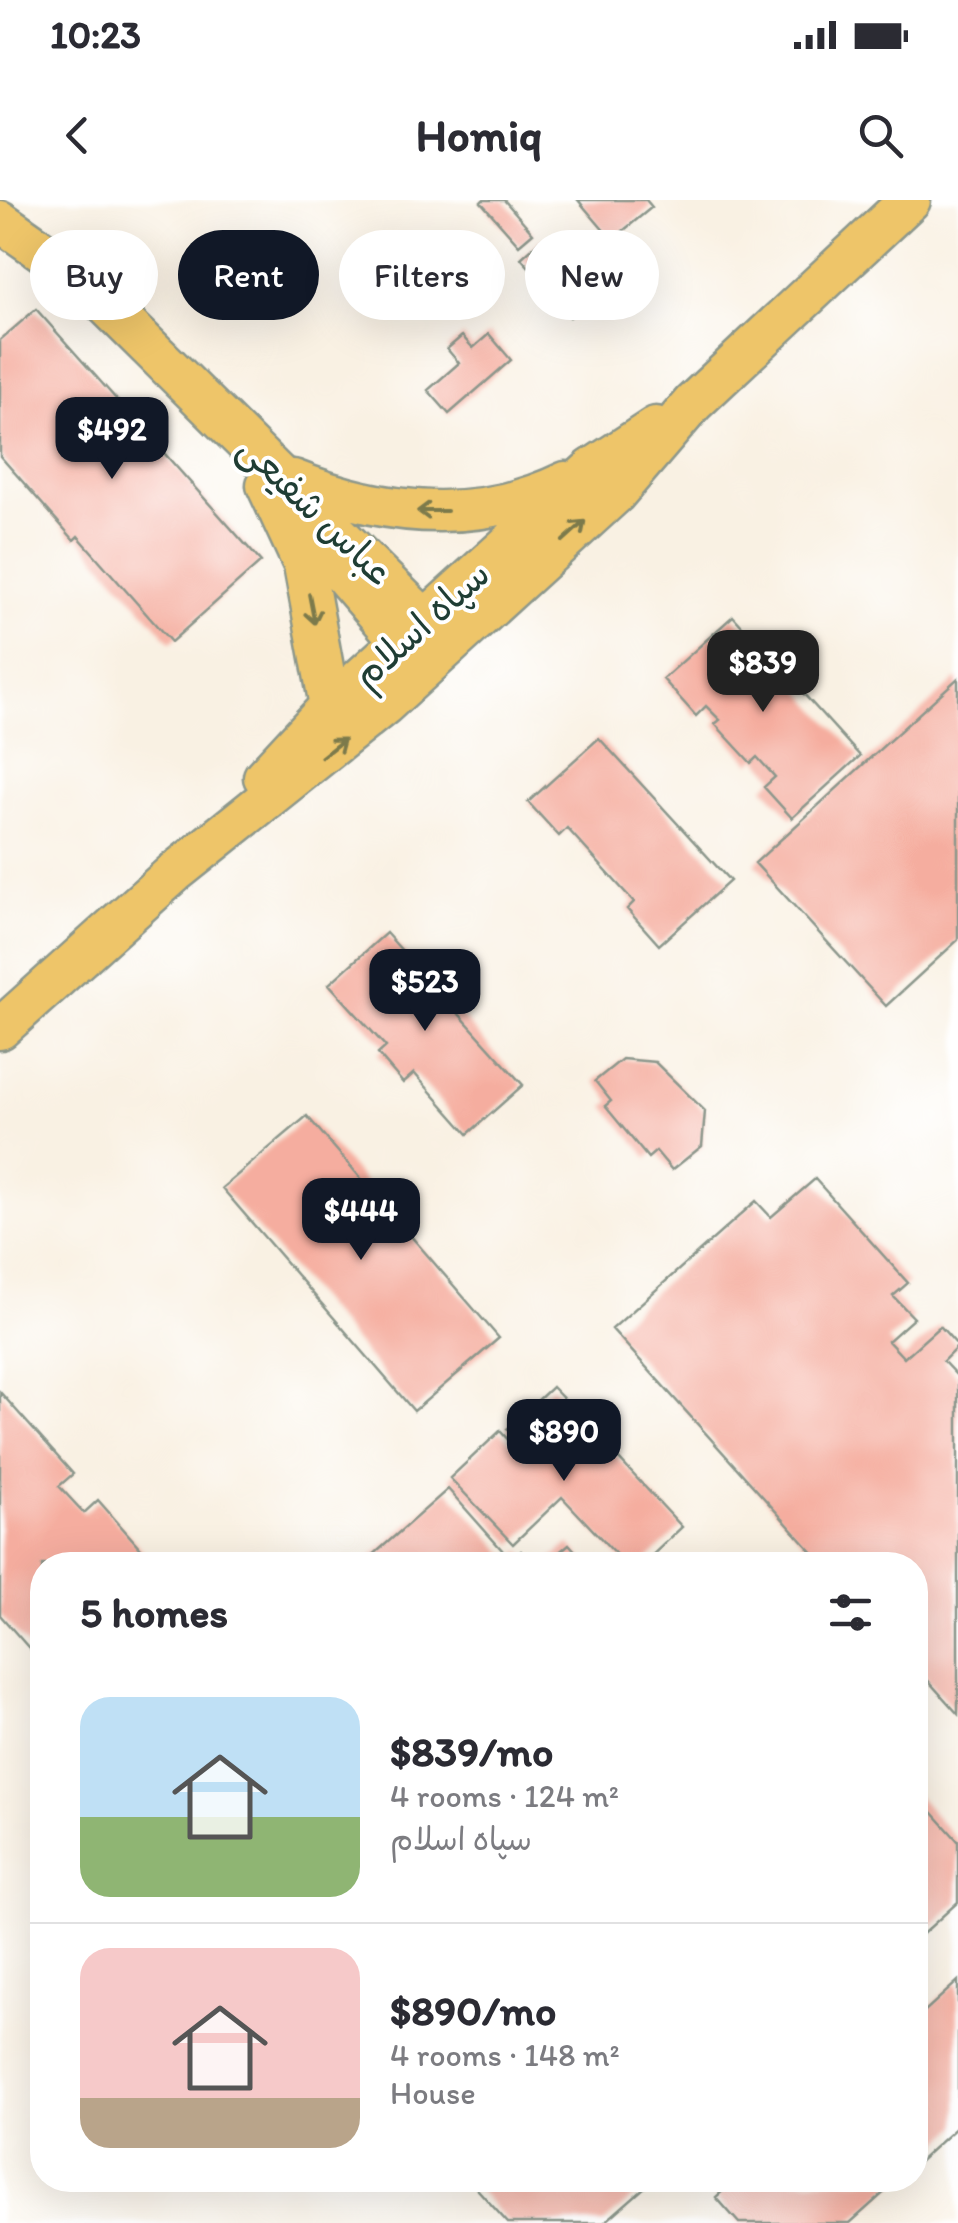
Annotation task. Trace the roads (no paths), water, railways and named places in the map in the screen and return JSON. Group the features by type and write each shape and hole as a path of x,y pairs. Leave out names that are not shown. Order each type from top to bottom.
{"main road":[{"name":"سپاه اسلام","path":"174,873 330,706 426,643 615,494 693,402 910,200"},
{"name":"عباس شفیعی","path":"0,221 74,273 426,643"},
{"name":"عباس شفیعی","path":"0,241 63,285 273,480"},
{"name":"سپاه اسلام","path":"0,1029 174,873 354,731 426,643 592,469 693,402"},
{"path":"273,480 397,511 442,512 540,494 592,469"},
{"path":"273,480 304,565 330,706"}]}
